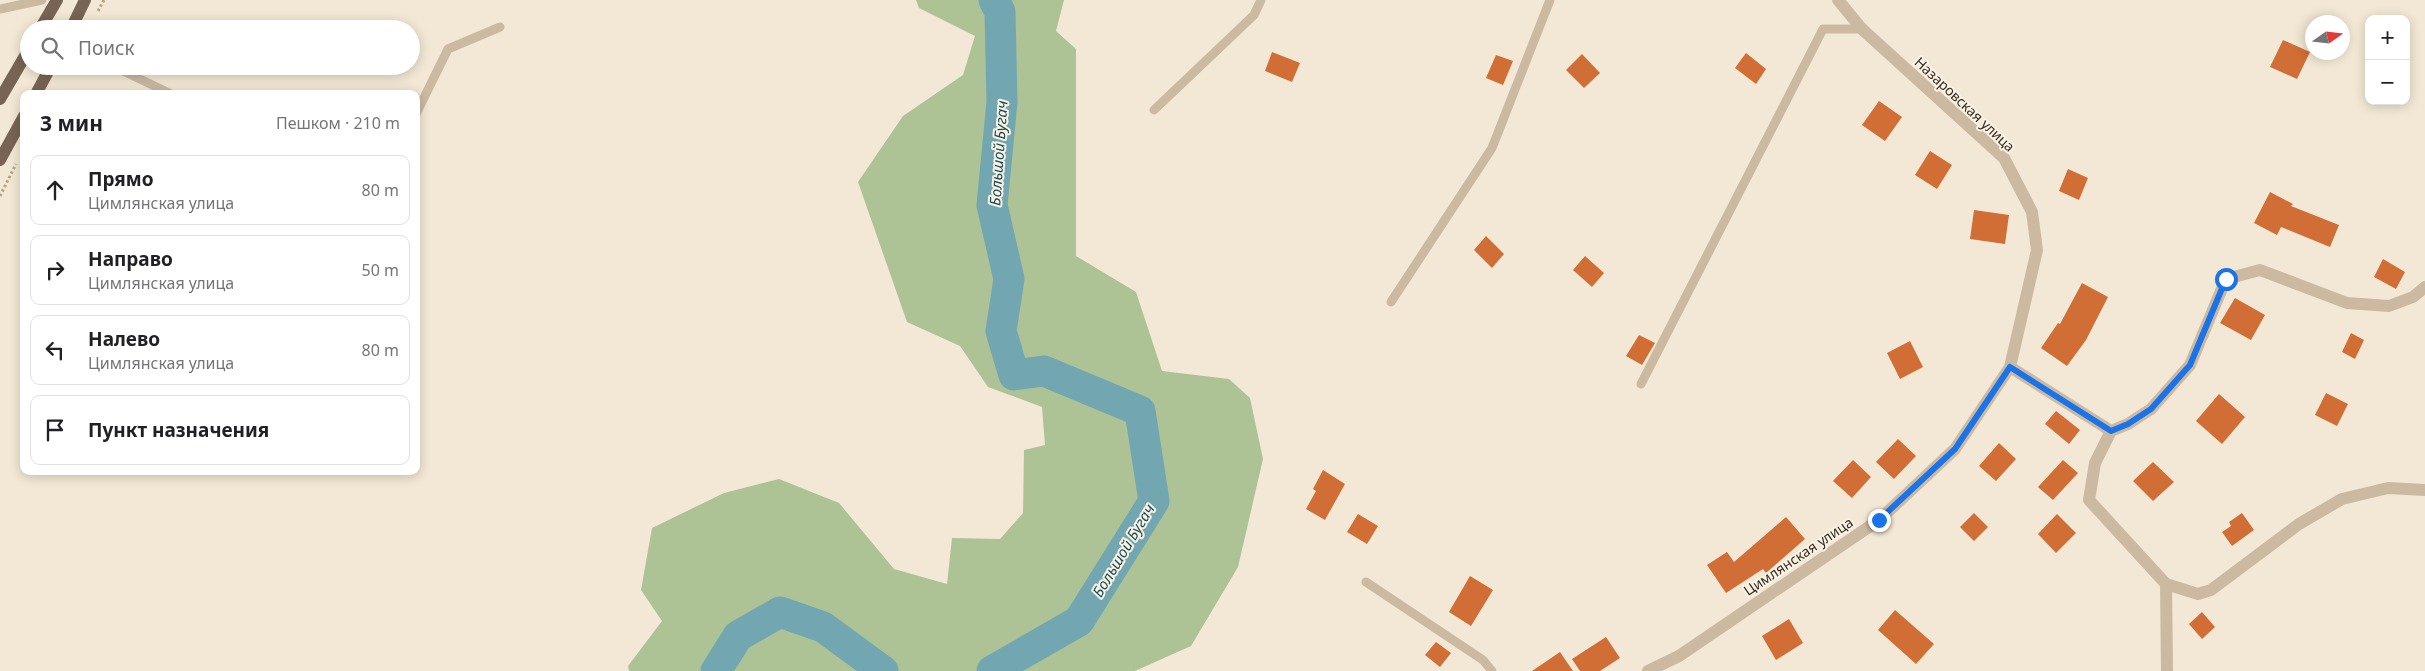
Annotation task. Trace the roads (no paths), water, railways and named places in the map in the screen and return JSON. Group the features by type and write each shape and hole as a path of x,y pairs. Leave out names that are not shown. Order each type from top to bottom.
{"main road":[{"path":"45,20 57,0"},
{"path":"75,20 85,0"},
{"path":"0,99 20,65"},
{"path":"38,90 46,75"},
{"path":"0,160 20,123"}],"street":[{"name":"Назаровская улица","path":"1838,0 1862,29 2004,158 2032,212 2037,250 2010,367"},
{"path":"2425,286 2413,297 2389,306 2347,303 2260,270 2226,279 2190,365 2151,409 2128,424 2111,431 2095,463 2089,500 2166,584 2198,594 2211,590 2299,524 2342,499 2388,488 2425,490"},
{"path":"2010,367 2111,431"},
{"name":"Цимлянская улица","path":"1648,671 1678,656 1879,520 1955,449 2010,367"},
{"path":"2166,584 2167,671"}],"lane":[{"path":"0,10 42,0"},
{"path":"1154,110 1254,15 1261,0"},
{"path":"1391,302 1492,148 1550,0"},
{"path":"420,106 448,49 500,27"},
{"path":"1641,384 1823,29 1862,29"},
{"path":"132,75 163,90"},
{"path":"1366,582 1483,660 1492,671"}],"waterway":[{"name":"Большой Бугач","path":"992,671 1079,621 1154,501 1140,411 1044,371 1014,375 1001,331 1009,279 992,205 1002,102 1000,12 994,0"},
{"name":"Большой Бугач","path":"716,671 738,636 780,612 823,627 883,671"}]}
